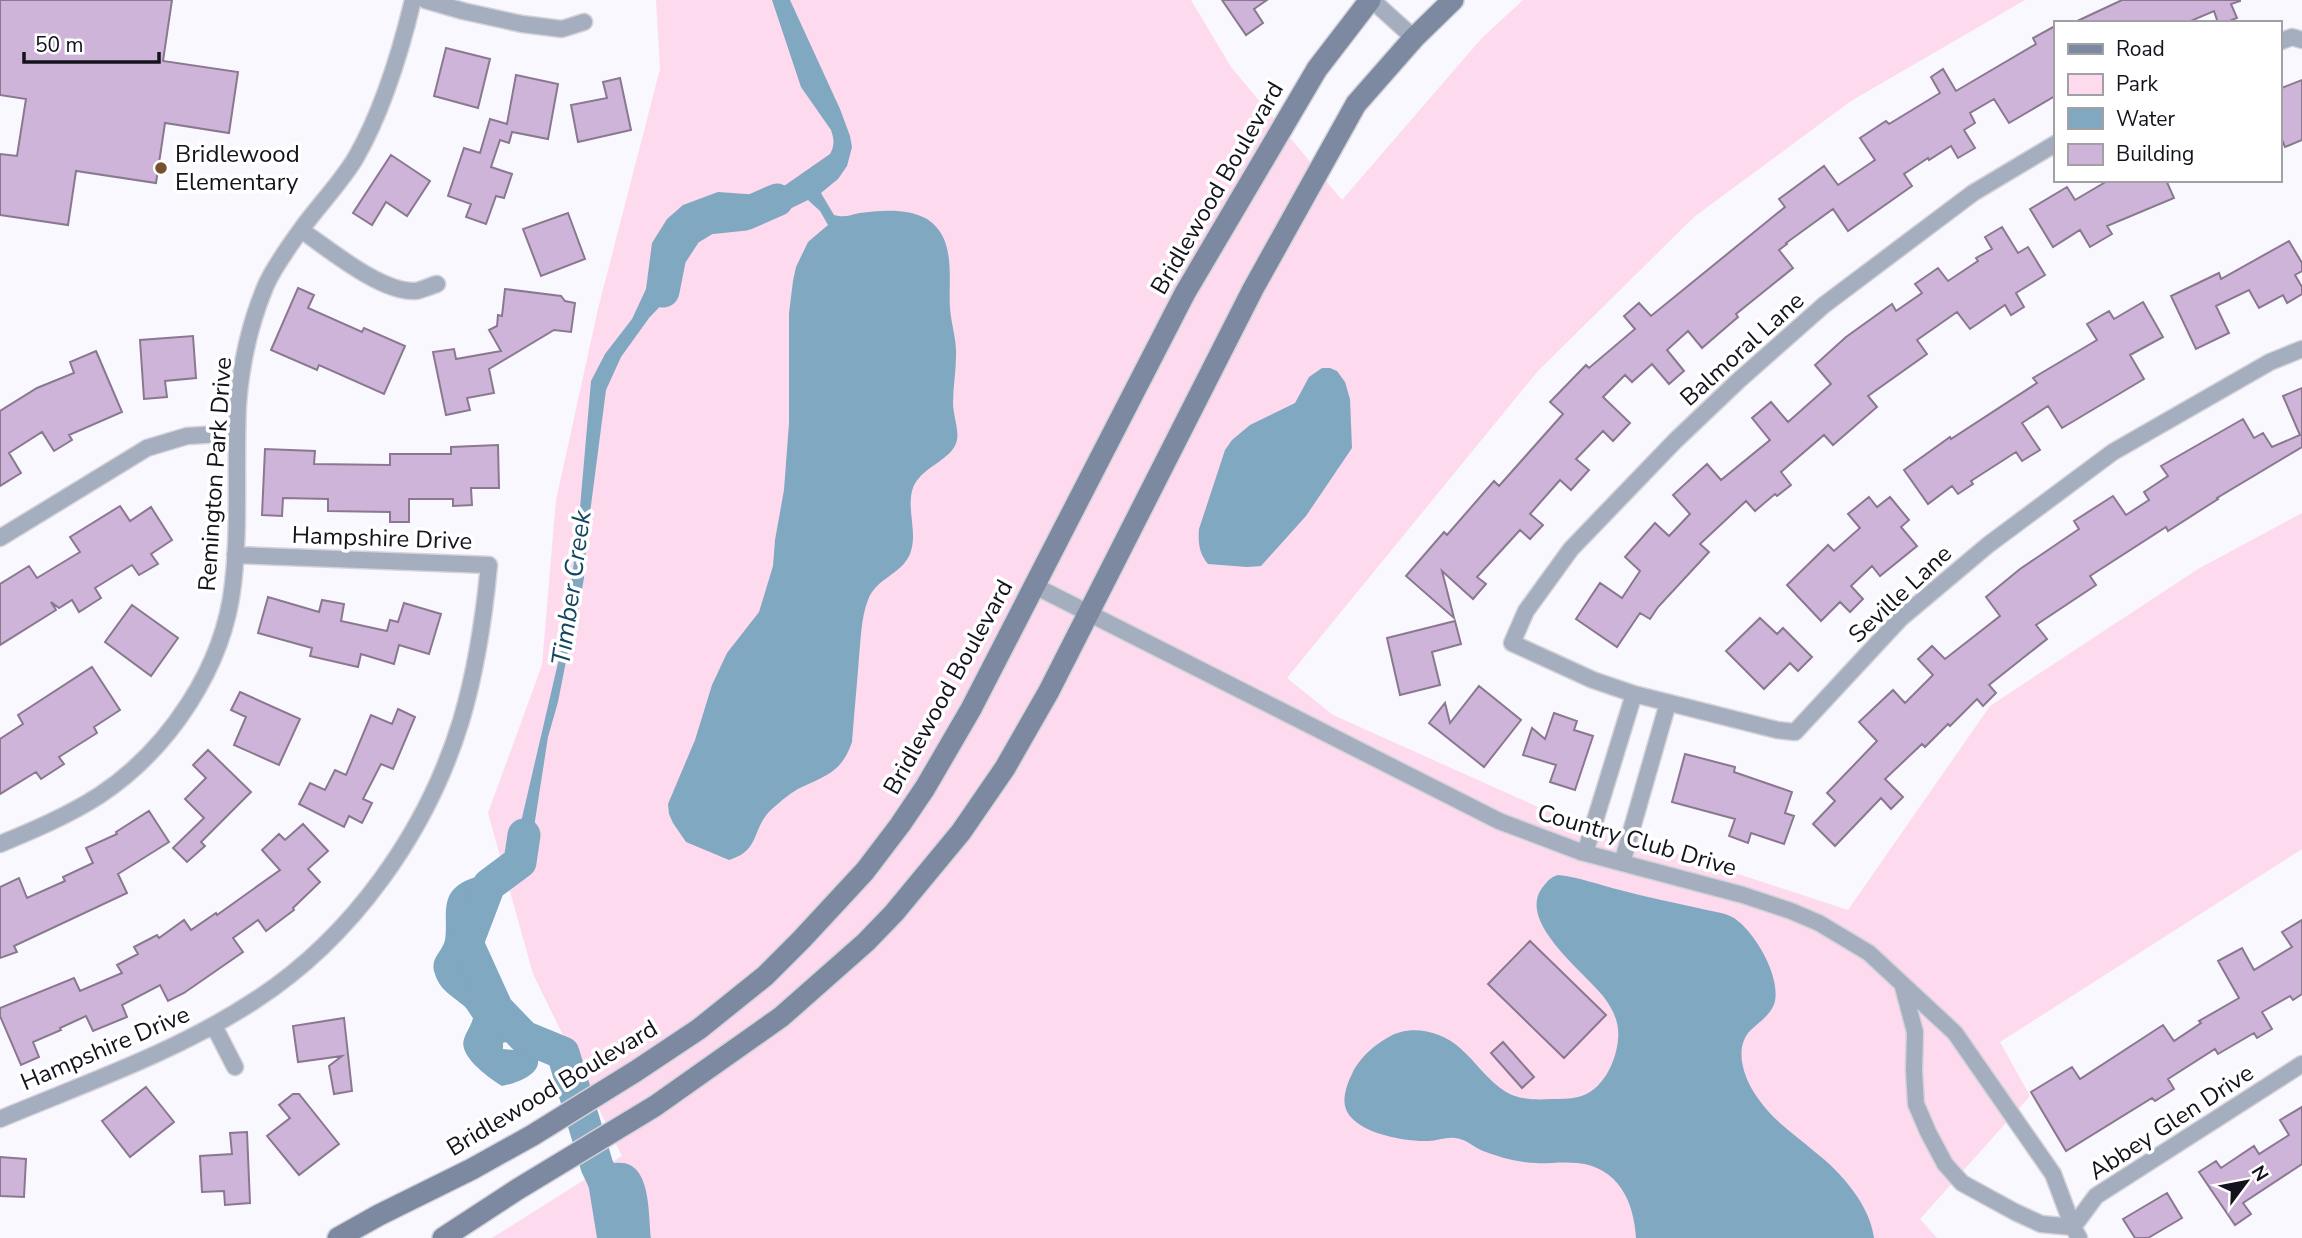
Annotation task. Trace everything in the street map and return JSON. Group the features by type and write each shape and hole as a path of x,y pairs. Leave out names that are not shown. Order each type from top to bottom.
{"main road":[{"name":"Bridlewood Boulevard","path":"338,1238 533,1135 699,1029 749,989 803,939 865,871 932,777 971,709 1185,293 1317,69 1371,0"},
{"path":"443,1238 655,1106 781,1017 826,979 894,913 961,832 1026,733 1090,613 1254,289 1356,104 1414,38 1453,0"}],"street":[{"name":"Remington Park Drive","path":"0,844 69,813 101,794 155,747 193,696 212,659 225,627 233,586 240,375 250,330 267,283 301,230 354,160 368,135 390,81 413,0"},
{"path":"425,0 463,11 562,29 584,22"},
{"path":"1371,0 1414,38"},
{"path":"2281,41 2292,37 2302,40"},
{"name":"Balmoral Lane","path":"1512,643 1526,611 1571,549 1675,441 1738,381 1824,305 1973,193 2054,145"},
{"path":"301,230 377,282 396,289 417,291 436,284"},
{"name":"Seville Lane","path":"1512,643 1593,680 1634,694 1795,733 1900,619 1988,545 2113,452 2270,362 2302,349"},
{"path":"0,538 147,448 187,436 237,433"},
{"name":"Hampshire Drive","path":"0,1119 166,1051 256,1001 295,971 327,943 362,904 394,861 418,821 441,774 461,722 485,612 488,565 235,555"},
{"name":"Country Club Drive","path":"1035,586 1469,808 1585,853 1743,895 1791,911 1819,923 1869,953 1955,1033 2053,1174 2076,1232"},
{"path":"1585,853 1634,694"},
{"path":"1622,863 1668,703"},
{"path":"1903,987 1915,1032 1916,1104 1945,1164 1962,1183 2015,1212 2041,1224 2076,1232"},
{"path":"214,1026 235,1067"},
{"name":"Abbey Glen Drive","path":"2076,1232 2096,1196 2302,1064"}],"green space":[{"path":"656,0 1191,0 1231,67 1342,200 1481,39 1523,0 2025,0 1851,101 1694,217 1537,372 1287,678 1333,715 1547,811 1848,910 1990,706 2198,569 2302,513 2302,849 2000,1042 2030,1096 1920,1219 1937,1238 492,1238 622,1156 533,974 488,813 542,665 556,500 598,309 660,69"}],"water":[{"path":"772,0 790,0 850,136 852,147 847,166 838,179 821,193 834,215 903,211 927,219 937,227 943,237 949,260 950,308 956,350 953,403 957,440 949,453 915,483 911,499 913,538 910,554 901,567 877,586 868,600 862,628 852,742 844,760 833,771 794,791 772,809 765,816 751,845 739,856 729,860 686,842 673,823 668,804 695,740 712,685 727,653 759,612 773,566 784,490 789,423 789,313 793,281 796,267 808,242 828,225 820,211 808,200 763,222 750,220 733,212 715,211 702,215 691,223 676,243 669,297 649,318 621,357 606,390 584,578 573,639 548,737 530,853 521,865 495,876 489,885 482,958 471,972 472,985 477,993 490,1003 495,1003 502,997 518,1017 522,1032 519,1037 503,1043 503,1049 535,1052 538,1059 538,1065 529,1075 502,1086 470,1059 463,1046 473,1018 464,1006 443,988 435,974 435,960 445,940 448,899 455,888 465,881 506,867 514,860 518,850 518,835 561,650 578,531 591,381 605,354 632,319 646,289 652,243 667,219 683,205 718,192 760,195 772,192 832,151 834,142 831,130 801,87"},
{"path":"1322,368 1337,371 1345,382 1350,399 1352,448 1306,516 1261,566 1208,564 1200,548 1199,529 1225,450 1232,440 1250,425 1295,403 1309,377"},
{"path":"1558,875 1726,914 1750,933 1770,967 1776,991 1771,1010 1748,1033 1744,1041 1742,1057 1745,1074 1763,1106 1825,1160 1853,1190 1867,1213 1874,1238 1636,1238 1632,1211 1627,1199 1621,1188 1603,1171 1577,1163 1514,1160 1483,1151 1455,1138 1407,1140 1368,1129 1349,1115 1345,1106 1345,1095 1357,1064 1381,1042 1405,1031 1434,1033 1452,1042 1493,1082 1517,1097 1575,1098 1587,1094 1601,1083 1617,1049 1617,1022 1603,996 1556,946 1538,916 1537,901 1542,888"},
{"path":"606,1159 610,1164 624,1163 634,1167 641,1176 648,1200 651,1238 597,1238 586,1170"}],"building":[{"path":"0,0 172,0 163,61 238,72 229,133 165,123 156,183 76,171 68,225 0,215 0,154 17,156 26,99 0,95"},
{"path":"1222,0 1267,0 1254,9 1263,23 1246,35"},
{"path":"2122,0 2240,0 2231,4 2237,18 2229,21 2217,21 2214,11 2191,21 2077,21"},
{"path":"2054,27 2054,97 2009,123 1994,99 1970,113 1975,123 1964,130 1975,148 1958,158 1951,146 1929,160 1928,158 1904,174 1912,186 1848,231 1833,209 1786,243 1779,250 1793,268 1736,314 1738,317 1702,348 1688,331 1667,350 1684,371 1669,384 1652,364 1632,382 1625,375 1603,397 1630,423 1613,441 1603,431 1576,459 1589,470 1571,490 1560,480 1530,514 1543,525 1530,539 1520,530 1477,577 1486,584 1473,599 1442,571 1454,618 1406,576 1444,532 1447,535 1494,481 1499,486 1563,414 1550,402 1586,365 1589,368 1635,329 1624,316 1639,303 1651,316 1785,207 1779,199 1824,166 1838,185 1875,160 1860,138 1940,93 1931,77 1943,69 1956,91 2036,44 2033,38"},
{"path":"446,48 490,59 478,108 434,96"},
{"path":"516,75 558,84 548,139 512,132 509,143 500,140 491,167 512,174 504,198 496,196 486,224 466,217 471,204 448,196 464,148 480,153 490,119 507,124"},
{"path":"620,78 631,130 578,142 571,105 607,98 603,82"},
{"path":"2302,80 2302,140 2285,147 2281,137 2281,88"},
{"path":"391,155 430,181 407,216 386,202 372,225 353,213"},
{"path":"2106,182 2167,182 2174,198 2107,226 2112,234 2090,247 2080,230 2053,247 2030,209 2067,187 2075,200"},
{"path":"568,213 585,259 541,276 523,229"},
{"path":"2002,227 2018,253 2028,247 2045,275 2016,293 2024,307 2011,315 2005,305 1970,329 1957,312 1917,340 1927,354 1868,396 1877,407 1833,445 1824,435 1781,472 1791,485 1777,496 1775,494 1755,511 1746,501 1700,544 1709,552 1650,619 1640,613 1617,647 1576,619 1600,583 1622,598 1640,571 1625,557 1655,523 1669,536 1690,514 1673,495 1707,464 1721,480 1770,440 1752,418 1771,402 1788,422 1831,384 1815,365 1846,337 1892,304 1896,311 1922,293 1915,284 1938,268 1948,281 1978,261 1976,258 1992,249 1985,237"},
{"path":"2289,241 2302,263 2302,271 2295,275 2302,287 2302,294 2287,303 2283,295 2259,308 2249,290 2216,306 2229,333 2196,349 2171,296 2219,273 2221,279"},
{"path":"298,288 314,295 308,308 362,332 364,328 405,346 384,394 319,365 317,370 271,350"},
{"path":"505,289 561,296 565,301 575,303 571,332 554,330 489,369 494,393 467,398 470,410 446,415 433,352 454,349 456,359 501,351 489,330 497,326 498,315 502,316"},
{"path":"2143,302 2163,337 2130,355 2144,379 2062,428 2048,406 2022,423 2040,450 2022,461 2016,452 1971,481 1973,484 1958,494 1952,486 1928,504 1904,470 1950,437 1951,439 2037,383 2033,378 2097,340 2087,324 2109,311 2114,319"},
{"path":"193,336 196,378 165,381 167,397 144,399 140,340"},
{"path":"96,351 122,412 69,435 72,440 54,451 42,432 9,453 21,473 0,486 0,411 37,388 74,373 70,362"},
{"path":"2302,388 2302,447 2168,531 2166,527 2090,576 2096,585 2036,625 2047,639 1989,685 1996,693 1983,706 1977,699 1950,726 1948,724 1925,747 1922,744 1885,779 1903,797 1891,809 1881,798 1835,846 1813,824 1835,801 1827,793 1877,741 1859,722 1893,690 1905,703 1933,675 1918,659 1932,646 1945,659 2000,616 1986,597 2020,569 2079,529 2074,521 2113,496 2126,515 2149,500 2144,492 2168,476 2161,466 2243,419 2254,438 2263,433 2272,447 2300,435 2283,396"},
{"path":"498,445 499,488 471,488 472,505 453,506 453,499 409,499 409,522 390,522 390,512 328,511 328,499 283,498 282,516 262,515 265,449 315,451 314,464 390,465 390,454 451,454 451,447"},
{"path":"1869,497 1877,507 1890,497 1909,520 1901,527 1917,546 1880,576 1872,566 1851,586 1863,599 1850,612 1840,602 1821,621 1787,585 1828,545 1834,551 1860,528 1848,514"},
{"path":"120,506 130,521 151,507 172,540 151,554 158,564 139,575 132,565 95,588 101,598 79,612 72,600 59,608 51,602 56,610 0,645 0,584 29,566 37,578 80,552 70,537"},
{"path":"268,597 319,612 322,600 344,604 341,621 387,631 390,620 398,622 404,603 441,614 429,654 399,645 394,664 361,654 358,667 310,656 312,648 258,633"},
{"path":"132,605 178,638 151,676 105,642"},
{"path":"1760,618 1777,634 1783,628 1812,657 1798,671 1790,663 1764,689 1726,651"},
{"path":"1455,621 1461,644 1432,652 1440,685 1400,695 1387,638"},
{"path":"92,667 120,710 94,727 97,733 59,757 64,764 41,779 36,772 0,794 0,739 23,724 18,715"},
{"path":"1479,686 1521,720 1484,767 1429,723 1445,703 1450,723"},
{"path":"240,692 300,719 279,765 234,745 246,717 231,710"},
{"path":"398,709 415,717 393,769 381,764 363,799 372,803 362,823 349,816 344,827 299,804 310,783 325,790 335,770 346,775 371,715 392,724"},
{"path":"1554,713 1577,721 1574,730 1593,736 1575,790 1550,782 1556,765 1523,755 1532,728 1545,739"},
{"path":"208,750 251,792 201,842 205,846 187,862 173,848 204,818 185,799 206,778 193,765"},
{"path":"1685,754 1735,767 1734,772 1792,792 1785,813 1794,816 1784,844 1751,833 1748,843 1729,836 1735,819 1672,802"},
{"path":"149,811 169,842 118,874 127,893 14,946 17,952 0,958 0,887 19,878 27,898 65,881 63,877 93,863 86,848 117,834 116,832"},
{"path":"303,824 328,851 308,869 320,882 294,910 266,931 258,920 233,938 243,952 184,993 168,1001 160,985 122,1005 127,1017 93,1031 86,1016 33,1042 39,1057 21,1065 0,1016 0,1008 74,978 80,991 122,973 117,965 138,954 134,947 157,935 159,938 184,920 191,930 280,870 262,850 279,834 285,840"},
{"path":"2302,920 2302,994 2293,1000 2290,996 2262,1012 2272,1029 2257,1038 2254,1033 2218,1054 2215,1049 2168,1079 2174,1089 2155,1101 2152,1098 2066,1151 2031,1092 2072,1067 2080,1079 2163,1025 2174,1041 2201,1023 2199,1021 2239,998 2218,961 2242,948 2254,970 2292,947 2282,932"},
{"path":"1530,941 1606,1015 1564,1058 1488,984"},
{"path":"344,1018 352,1091 334,1094 329,1066 342,1056 298,1062 293,1026"},
{"path":"1503,1042 1534,1077 1522,1088 1491,1053"},
{"path":"146,1087 174,1122 130,1157 102,1121"},
{"path":"293,1094 299,1094 339,1144 299,1175 267,1136 290,1118 279,1105"},
{"path":"2302,1107 2302,1164 2243,1203 2251,1214 2235,1225 2199,1172 2216,1161 2221,1168 2254,1146 2259,1154 2289,1135 2280,1120"},
{"path":"247,1132 250,1203 225,1205 224,1191 202,1192 200,1156 232,1154 230,1133"},
{"path":"0,1157 26,1159 24,1197 0,1196"},
{"path":"2167,1193 2182,1218 2148,1238 2135,1238 2123,1219"}],"waterway":[{"name":"Timber Creek","path":"663,291 670,256 687,230 707,218 745,214 777,200"},
{"name":"Timber Creek","path":"524,835 520,862 489,885 467,943 497,1009 524,1037 563,1053 597,1166 631,1238"}],"place":[{"name":"Bridlewood Elementary","path":"161,168"}]}
